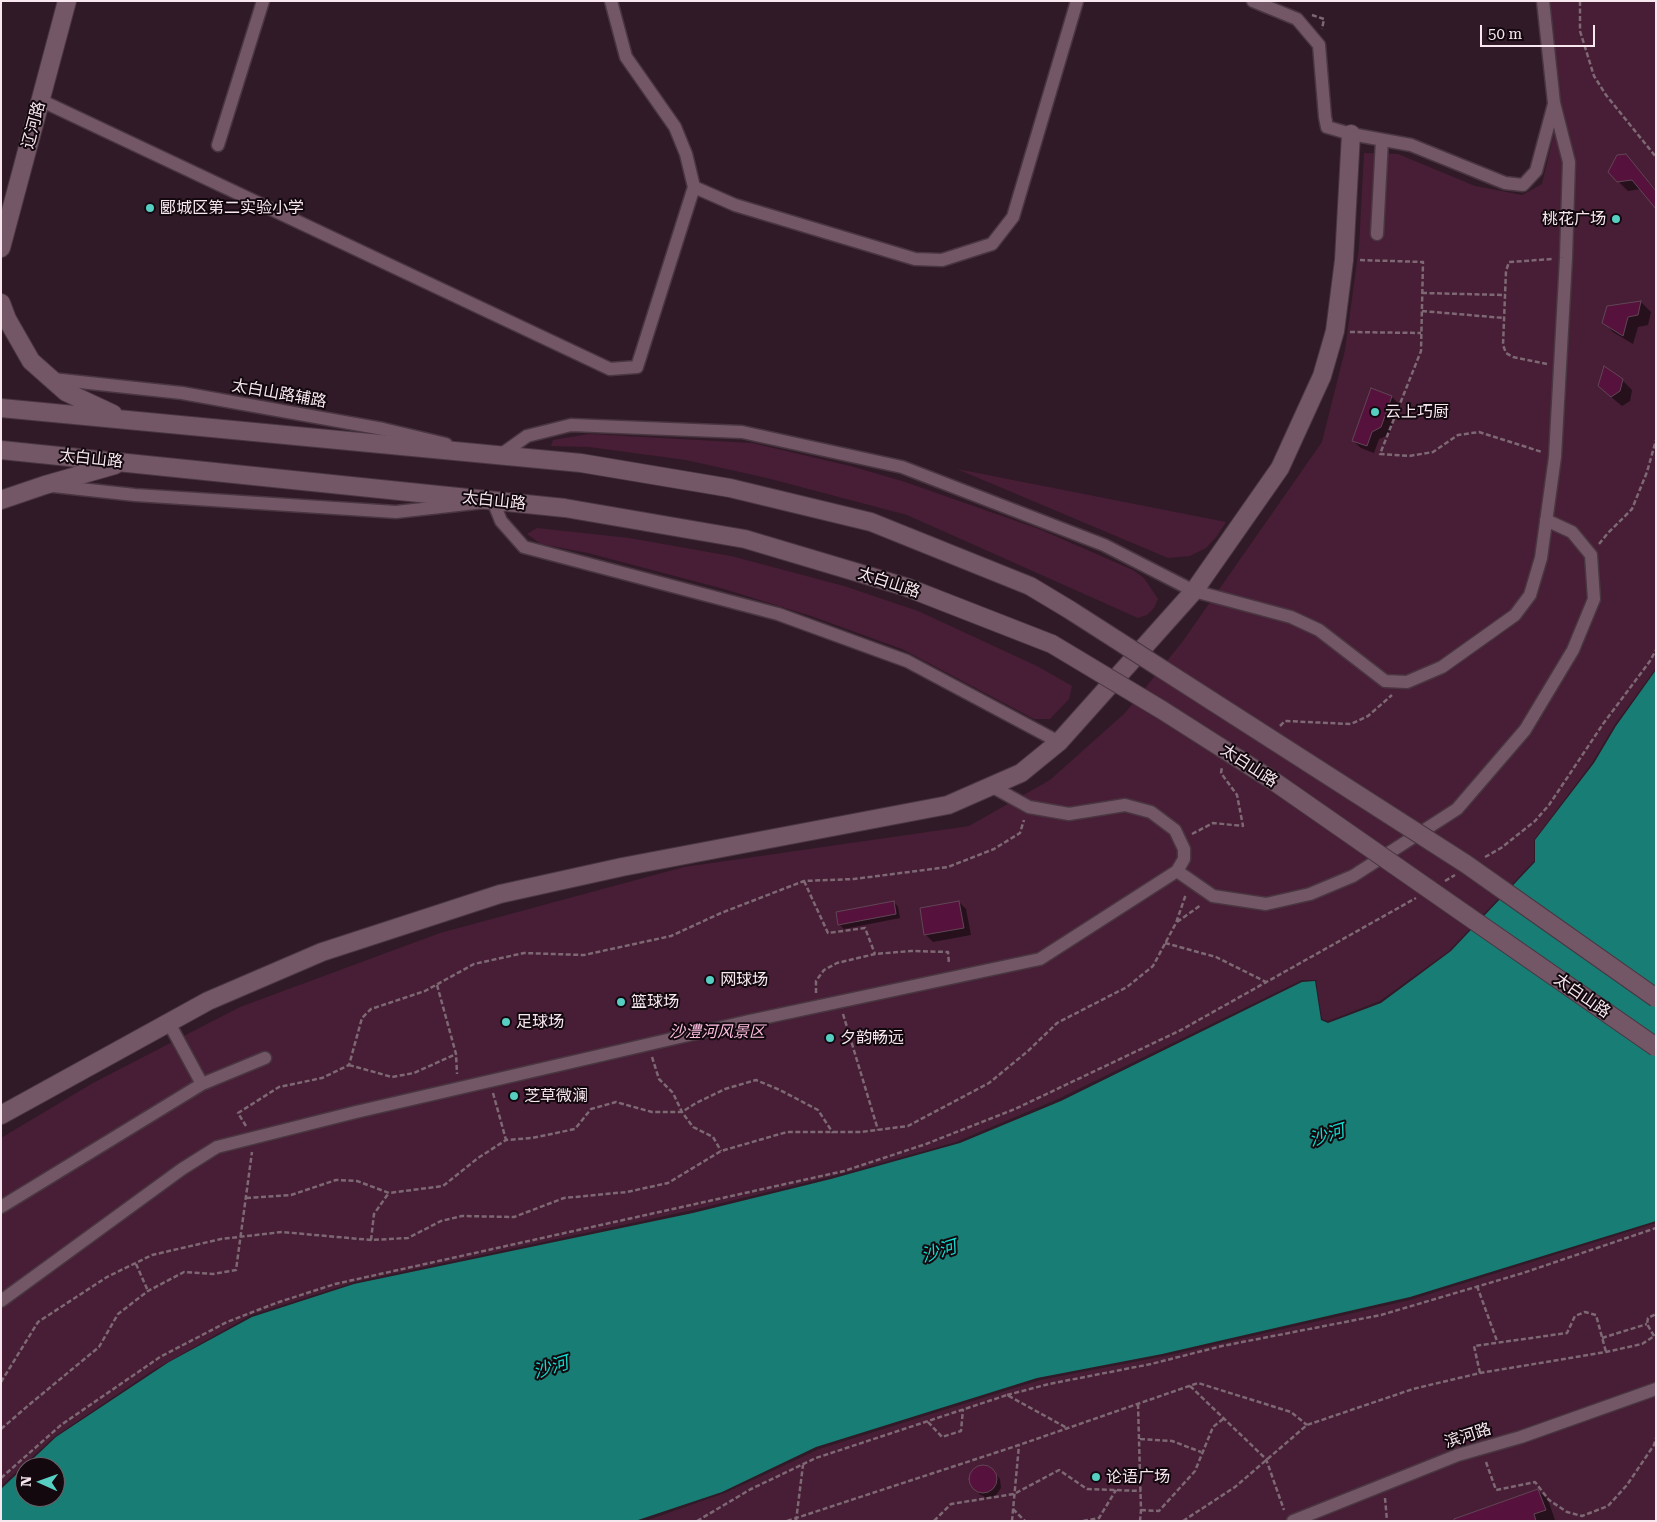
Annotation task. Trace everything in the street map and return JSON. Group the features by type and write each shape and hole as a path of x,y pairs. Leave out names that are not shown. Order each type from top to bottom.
{"main road":[{"name":"辽河路","path":"1,248 6,207 40,100 67,1"},
{"path":"1,1115 208,1001 322,952 500,894 622,867 948,805 1020,773 1059,742 1194,591 1280,468 1322,376 1335,331 1344,260 1351,134"},
{"path":"1,303 7,318 31,361 66,392 124,419"},
{"path":"1,408 581,463 730,488 871,522 1030,586 1070,610 1466,864 1656,998"},
{"name":"太白山路","path":"1,450 565,508 745,539 906,587 1052,644 1162,710 1275,782 1656,1047"},
{"path":"1,500 125,462"}],"street":[{"path":"218,145 263,1"},
{"path":"40,100 610,369 637,367 694,187 686,154 675,127 626,57 611,1"},
{"path":"694,187 735,205 915,259 942,260 992,244 1013,217 1077,1"},
{"path":"1253,1 1297,18 1319,45 1325,117 1328,127 1351,134 1411,145 1505,182 1523,185 1536,171 1554,103"},
{"path":"499,456 526,436 571,425 742,432 902,467 1104,545 1194,591 1292,617 1318,630 1385,681 1407,682 1442,667 1515,615 1530,594 1542,558 1555,457 1561,368 1569,162 1554,103 1543,1"},
{"path":"1377,234 1382,140"},
{"name":"太白山路辅路","path":"52,379 182,394 383,429 499,456"},
{"path":"45,485 135,495 396,512 493,501 501,522 524,547 778,614 898,657 1059,742"},
{"path":"1177,871 1213,896 1266,904 1310,894 1353,876 1457,809 1525,730 1573,650 1594,599 1591,555 1572,532 1546,520"},
{"path":"1,1301 182,1170 217,1147 356,1112 649,1044 1040,959 1177,871 1184,859 1184,849 1175,830 1151,812 1125,805 1069,814 1029,807 991,786"},
{"path":"169,1022 202,1084"},
{"path":"1,1207 202,1084 265,1058"},
{"name":"滨河路","path":"1289,1516 1384,1484 1480,1447 1521,1436 1656,1389"}],"path":[{"path":"1580,1 1580,31 1594,76 1606,95 1656,157"},
{"path":"1561,368 1513,357 1506,353 1503,345 1504,295 1506,271 1509,262 1566,258"},
{"path":"1344,260 1423,262 1421,351 1380,454 1409,456 1433,452 1458,435 1479,432 1555,457"},
{"path":"1422,293 1504,295"},
{"path":"1422,311 1504,318"},
{"path":"1335,331 1421,333"},
{"path":"1591,555 1608,533 1632,509 1647,472 1656,440"},
{"path":"1485,857 1501,848 1535,821 1549,806 1603,724 1650,661 1656,650"},
{"path":"1269,738 1285,720 1351,724 1368,716 1407,682"},
{"path":"1180,841 1214,823 1243,826 1237,795 1221,773 1226,751"},
{"path":"349,1065 362,1018 372,1009 425,991 474,964 524,953 584,955 671,936 721,913 804,881 854,879 948,867 994,849 1020,833 1029,807"},
{"path":"1445,881 1461,872"},
{"path":"804,881 828,933 864,928 875,954"},
{"path":"1,1382 38,1322 107,1277 152,1255 221,1239 282,1232 371,1240 408,1238 441,1221 462,1216 514,1217 564,1198 627,1192 668,1184 721,1151 787,1132 833,1133 908,1126 989,1083 1028,1052 1057,1023 1128,987 1154,966 1176,923 1191,881"},
{"path":"1176,923 1213,896"},
{"path":"1,1478 61,1425 160,1357 226,1322 335,1284 844,1171 926,1144 1015,1109 1181,1030 1421,896"},
{"path":"1166,943 1216,957 1268,983"},
{"path":"815,1007 816,981 824,970 837,963 875,954 911,951 948,952 952,978"},
{"path":"437,984 456,1054 458,1088"},
{"path":"840,1002 878,1130"},
{"path":"649,1044 658,1079 673,1093 682,1112 693,1127 712,1137 721,1151"},
{"path":"1,1429 99,1347 118,1314 148,1291 184,1272 213,1274 236,1270 253,1138 238,1113 279,1087 322,1078 349,1065 392,1077 414,1073 456,1054"},
{"path":"246,1198 291,1195 336,1180 357,1181 389,1193 442,1186 478,1158 506,1140 532,1138 575,1129 591,1109 616,1102 652,1112 682,1112 725,1089 756,1080 818,1110 833,1133"},
{"path":"490,1081 506,1140"},
{"path":"371,1240 374,1214 389,1193"},
{"path":"697,1521 752,1489 816,1458 1007,1395 1049,1384 1151,1364 1222,1346 1381,1314 1523,1273 1656,1228"},
{"path":"136,1264 148,1291"},
{"path":"1477,1286 1497,1341"},
{"path":"1480,1373 1474,1346 1497,1341 1567,1333 1575,1316 1585,1312 1596,1315 1606,1352"},
{"path":"1183,1521 1235,1487 1307,1424 1413,1389 1480,1373 1606,1352 1642,1344 1655,1336 1647,1324 1648,1318 1656,1314"},
{"path":"1602,1338 1647,1324"},
{"path":"787,1521 1019,1445 1198,1383 1291,1412 1307,1424"},
{"path":"1190,1386 1266,1459 1289,1516"},
{"path":"1007,1395 1067,1428"},
{"path":"1138,1404 1141,1491 1140,1521"},
{"path":"928,1421 942,1437 961,1432 963,1409"},
{"path":"1141,1510 1159,1511 1195,1470 1213,1428 1223,1419"},
{"path":"1480,1447 1496,1490 1536,1482 1549,1500 1567,1512 1582,1516 1608,1506 1627,1484 1654,1445 1656,1438"},
{"path":"1140,1439 1172,1441 1202,1452"},
{"path":"1012,1521 1019,1445"},
{"path":"796,1519 802,1464"},
{"path":"934,1521 951,1504 1014,1494 1059,1470 1087,1488 1141,1491"},
{"path":"1384,1484 1387,1521"},
{"path":"1083,1521 1099,1518 1116,1490"},
{"path":"1013,1509 1025,1521"}],"green space":[{"name":"沙澧河风景区","path":"1546,1 1656,1 1656,668 1614,726 1592,763 1534,840 1534,861 1449,951 1380,1001 1328,1021 1322,1019 1316,980 1302,980 1058,1099 956,1142 838,1175 693,1210 355,1282 251,1315 152,1371 54,1437 32,1457 15,1457 15,1473 1,1486 1,1138 93,1083 240,1007 440,933 684,867 969,826 1050,780 1125,713 1183,641 1322,442 1345,350 1359,247 1364,153 1398,154 1475,186 1522,195 1542,184 1555,129"},
{"path":"589,434 752,443 850,466 902,481 1039,529 1133,570 1144,578 1158,599 1154,608 1147,615 1138,618 907,515 767,478 686,460 589,447 551,446 553,440"},
{"path":"957,469 1226,522 1206,548 1190,556 1168,558"},
{"path":"537,528 629,538 731,556 844,586 918,611 1037,666 1072,686 1069,699 1050,719 1034,719 902,649 811,616 724,589 588,553 541,544 527,534"},
{"path":"1656,1223 1656,1521 645,1521 725,1493 819,1449 1040,1380 1165,1356 1410,1300"}],"water":[{"name":"沙河","path":"1656,670 1656,1221 1410,1297 1162,1354 1037,1378 816,1447 722,1492 635,1521 1,1521 1,1489 15,1476 15,1507 65,1507 65,1457 35,1457 56,1437 169,1362 252,1317 354,1284 693,1213 831,1179 960,1143 1061,1101 1302,982 1315,981 1321,1020 1328,1023 1381,1003 1451,951 1535,862 1535,840 1594,763 1616,726"}],"building":[{"path":"1626,154 1656,191 1656,209 1632,180 1617,182 1608,172 1617,155"},
{"path":"1641,301 1638,315 1628,317 1623,336 1602,323 1607,306"},
{"path":"1604,366 1623,379 1620,391 1611,397 1598,386"},
{"name":"云上巧厨","path":"1371,388 1392,396 1381,427 1372,432 1367,446 1352,441"},
{"path":"894,901 896,914 838,925 836,912"},
{"path":"959,901 964,928 924,935 920,908"},
{"path":"983,1465 993,1469 997,1479 993,1489 983,1493 973,1489 969,1479 973,1469"},
{"path":"1538,1489 1546,1510 1534,1514 1536,1521 1454,1521 1454,1519"}],"place":[{"name":"郾城区第二实验小学","path":"150,208"},
{"name":"桃花广场","path":"1616,219"},
{"name":"云上巧厨","path":"1375,412"},
{"name":"网球场","path":"710,980"},
{"name":"篮球场","path":"621,1002"},
{"name":"足球场","path":"506,1022"},
{"name":"夕韵畅远","path":"830,1038"},
{"name":"芝草微澜","path":"514,1096"},
{"name":"论语广场","path":"1096,1477"}]}
